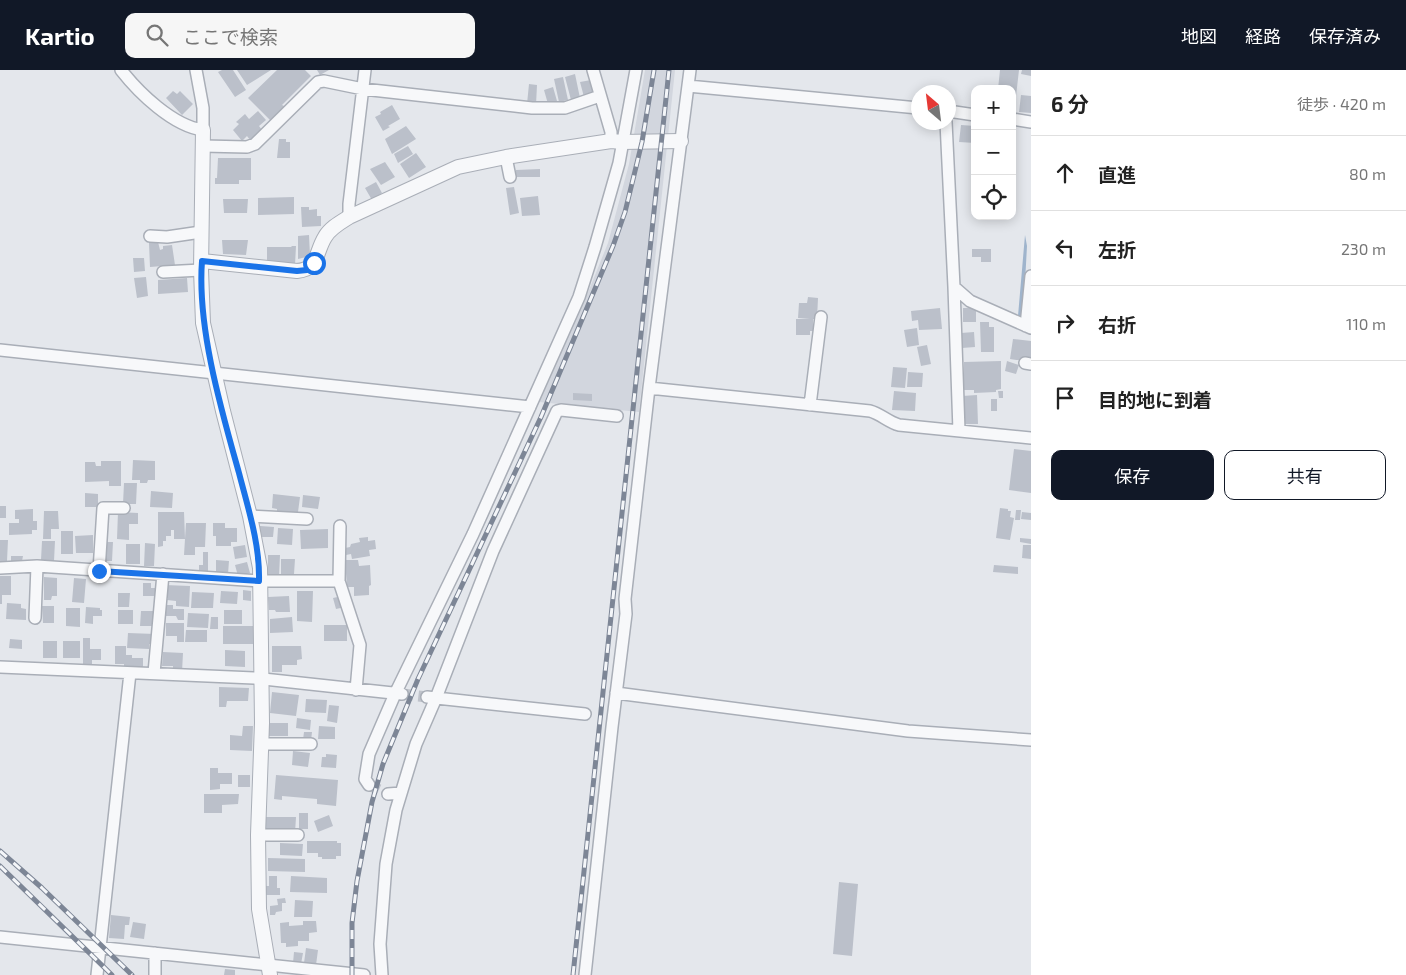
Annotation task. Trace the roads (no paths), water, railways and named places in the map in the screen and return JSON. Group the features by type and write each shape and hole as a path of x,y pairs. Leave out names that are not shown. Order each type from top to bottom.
{"street":[{"path":"121,70 136,88 157,106 192,129 203,130"},
{"path":"196,70 203,108 201,232 203,323 258,554 261,679 258,835 259,909 269,970"},
{"path":"349,216 365,70"},
{"path":"593,70 611,132 617,141"},
{"path":"369,785 365,779 368,754 473,534 578,297 595,248 616,172 617,141 636,70"},
{"path":"585,975 626,614 626,590 649,388 690,70"},
{"path":"203,146 247,147 255,144 318,82 324,81 363,89 532,108 565,108 600,96"},
{"path":"688,86 911,107"},
{"path":"956,112 971,114"},
{"path":"1016,120 1031,122"},
{"path":"946,130 959,431"},
{"path":"163,272 201,265 307,270 314,263 325,235 349,216 458,167 506,157 617,141 681,141"},
{"path":"506,157 510,177"},
{"path":"150,236 167,237 201,232"},
{"path":"954,287 970,300 1029,327 1031,276"},
{"path":"810,405 820,317"},
{"path":"0,350 530,407"},
{"path":"649,388 870,411 878,413 890,423 899,425 1031,438"},
{"path":"382,975 380,944 386,864 396,810 432,698 554,415 557,411 561,410 617,416"},
{"path":"99,571 103,508 124,508"},
{"path":"250,516 307,519"},
{"path":"340,526 339,580 360,645 356,690"},
{"path":"35,618 37,566"},
{"path":"0,568 37,566 259,581 339,580"},
{"path":"154,673 163,574"},
{"path":"0,668 261,679 398,694"},
{"path":"97,975 130,673"},
{"path":"616,693 908,731 1031,740"},
{"path":"432,698 585,714"},
{"path":"261,744 311,744"},
{"path":"388,794 401,793"},
{"path":"258,835 298,835"},
{"path":"0,937 101,946 269,970 364,975"},
{"path":"155,953 156,975"}],"water":[{"path":"1025,235 1027,246 1023,319 1010,316 1018,316"}],"tunnel":[{"path":"402,694 427,697"},
{"path":"369,785 388,794"}],"railway":[{"path":"352,975 352,923 357,881 372,802 383,764 418,679 541,417 613,246 625,212 642,142 654,70"},
{"path":"573,975 669,70"},
{"path":"0,851 42,888 132,975"},
{"path":"0,866 112,975"}]}
